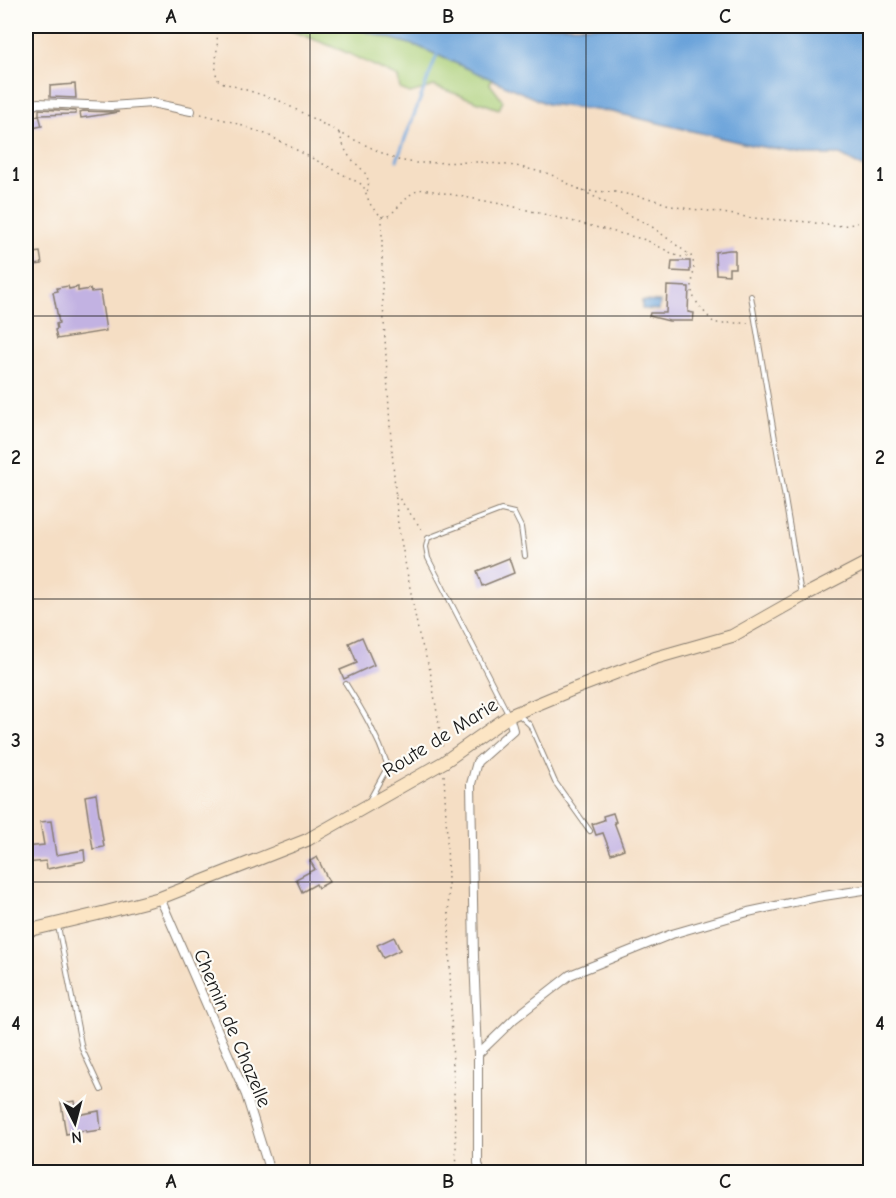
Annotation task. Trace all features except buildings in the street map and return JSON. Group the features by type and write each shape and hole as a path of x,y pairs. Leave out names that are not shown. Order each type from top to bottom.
{"street":[{"path":"26,109 38,103 111,106 152,103 191,111"},
{"name":"Route de Marie","path":"26,931 160,898 307,840 444,762 513,714 655,658 732,636 870,561"},
{"path":"480,1173 471,784 477,762 513,730 513,714"},
{"path":"478,1054 515,1018 570,975 672,934 715,921 817,897 870,889"},
{"name":"Chemin de Chazelle","path":"160,898 246,1095 270,1173"}],"lane":[{"path":"752,296 801,597"},
{"path":"525,556 521,526 514,513 501,510 428,538 426,547 428,558 513,714 530,724 555,782 590,831"},
{"path":"346,684 380,743 388,766 367,805"},
{"path":"58,923 82,1049 101,1090"}],"path":[{"path":"215,26 218,38 215,66 217,79 278,100 397,160 416,164 481,162 516,166 550,174 651,226 691,256 694,261 693,294 707,316 714,322 756,324"},
{"path":"191,111 268,135 363,185 373,209 382,216 392,215 412,193 423,189 511,206 646,240 679,257 691,256"},
{"path":"338,132 350,156 366,173 369,186 366,194"},
{"path":"582,191 615,192 652,199 675,207 833,226 849,225 870,219"},
{"path":"382,216 382,286 398,525 419,635 430,670 444,762 457,1173"},
{"path":"395,493 428,538"}],"green space":[{"path":"280,26 346,26 417,46 492,79 490,84 503,101 499,109 434,86 410,93 400,89 398,77 341,50"}],"water":[{"path":"346,26 870,26 870,171 840,155 810,155 751,145 612,112 547,104 417,46"},
{"path":"642,301 660,302 659,310 642,309"}],"waterway":[{"path":"397,160 438,52"}]}
